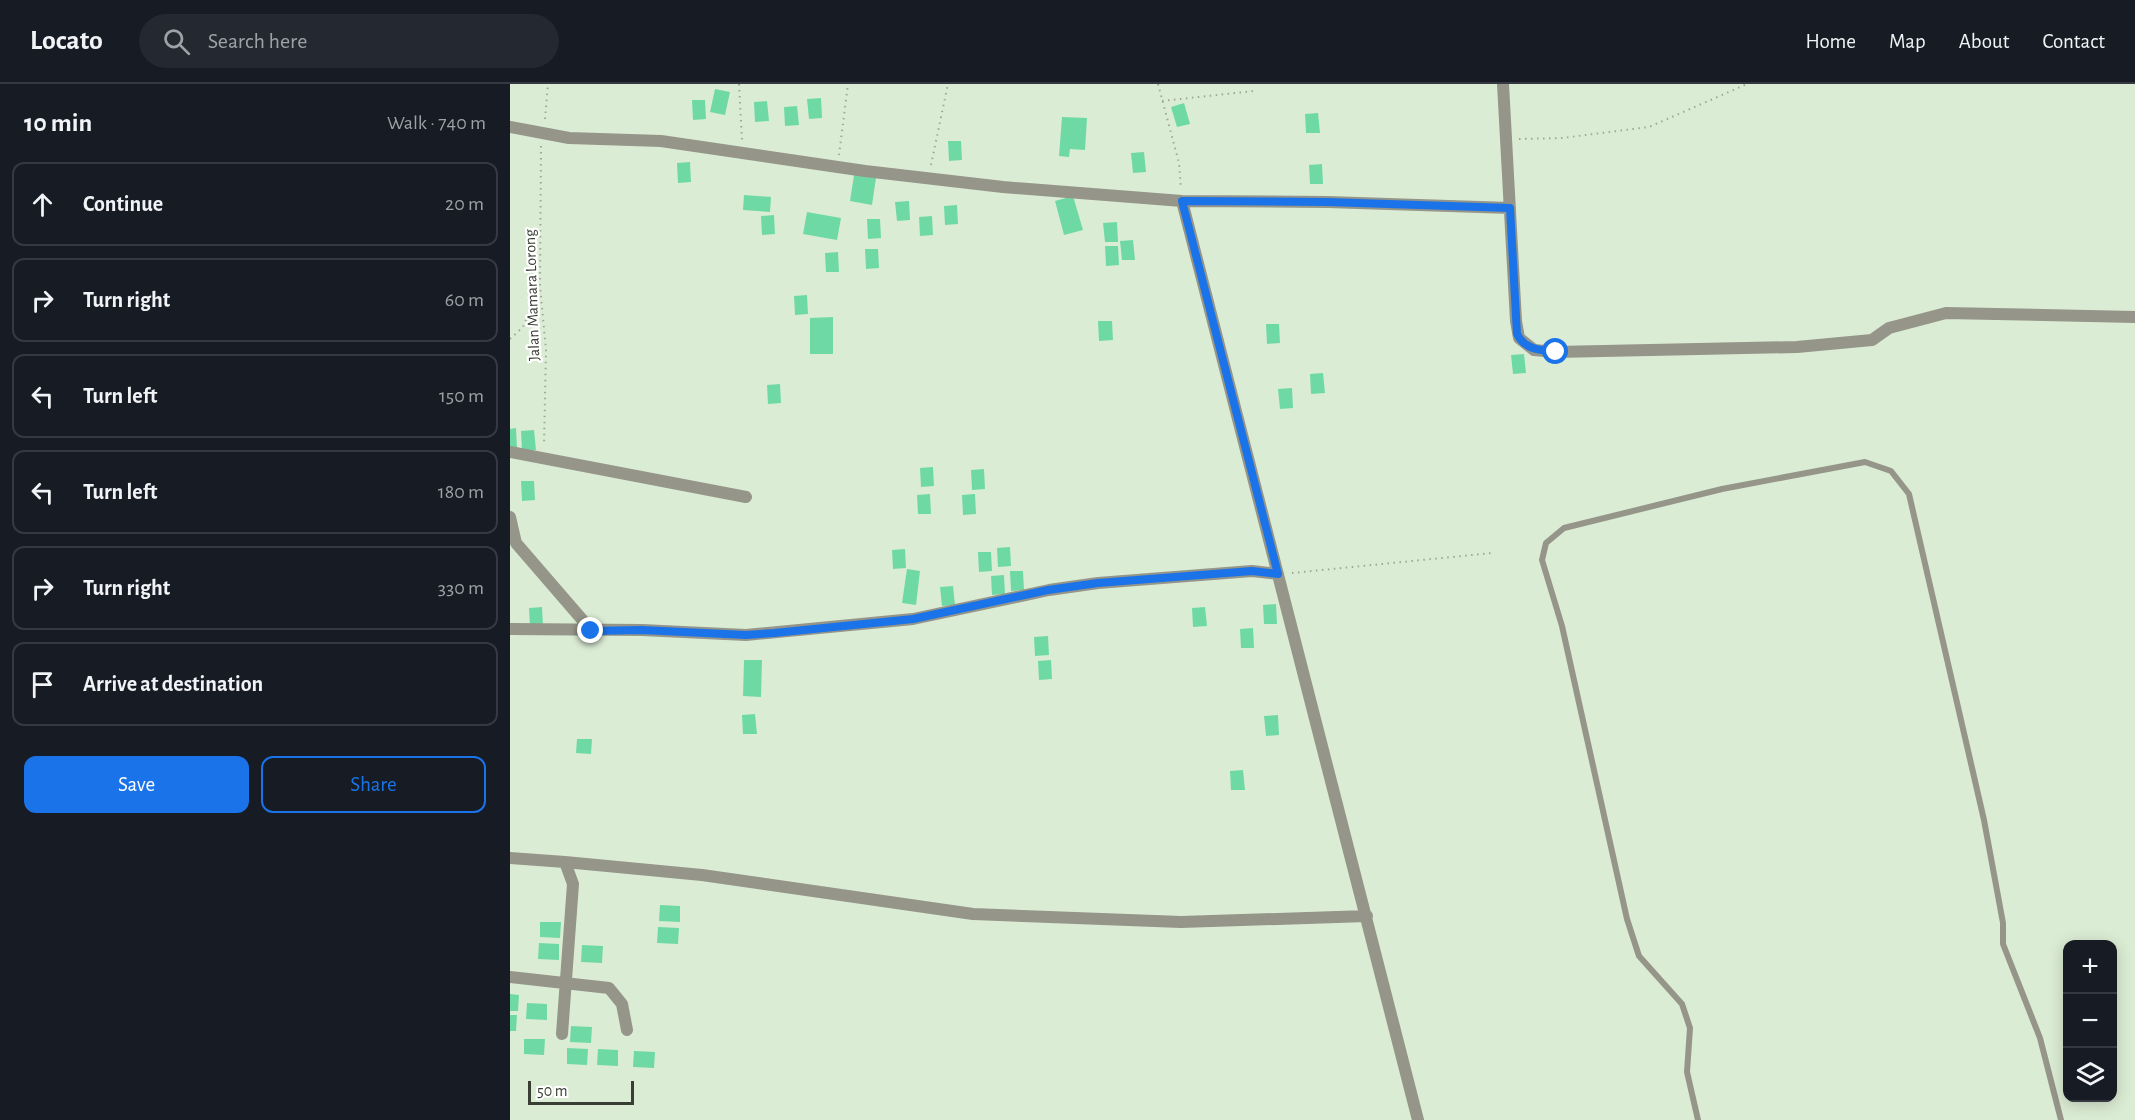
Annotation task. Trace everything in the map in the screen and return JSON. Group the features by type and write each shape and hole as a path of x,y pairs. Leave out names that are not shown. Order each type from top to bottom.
{"street":[{"path":"1503,84 1517,334 1523,343 1534,350 1556,352 1797,347 1872,340 1889,328 1946,313 2135,317"},
{"path":"510,127 569,138 661,141 743,155 928,180 1182,201 1328,202 1510,208"},
{"path":"1182,201 1418,1120"},
{"path":"510,452 746,497"},
{"path":"510,517 516,543 591,631"},
{"path":"510,629 642,630 746,635 774,633 913,619 1048,590 1098,583 1252,571 1278,574"},
{"path":"510,858 711,876 985,915 1180,922 1367,916"},
{"path":"562,1034 573,884 565,862"},
{"path":"510,978 609,988 622,1004 627,1030"}],"lane":[{"path":"1698,1120 1687,1072 1690,1029 1682,1004 1639,956 1626,918 1562,626 1542,560 1546,543 1564,528 1722,489 1865,462 1891,471 1908,494 1984,820 2003,923 2003,944 2040,1038 2061,1120"}],"path":[{"name":"Jalan Mamara Lorong","path":"543,457 546,350 540,286 542,132 548,109 548,84"},
{"path":"739,84 743,155"},
{"path":"838,167 848,84"},
{"path":"928,180 948,84"},
{"path":"1158,84 1179,163 1182,201"},
{"path":"1507,138 1562,138 1649,127 1747,84"},
{"path":"1162,101 1254,91"},
{"path":"510,339 523,327 540,286"},
{"path":"1278,574 1492,553"}],"building":[{"path":"715,89 730,92 725,115 710,112"},
{"path":"821,98 822,118 809,119 807,99"},
{"path":"692,100 705,100 706,119 693,120"},
{"path":"767,101 769,121 755,122 754,102"},
{"path":"1184,103 1190,124 1177,127 1171,107"},
{"path":"797,106 799,125 785,126 784,107"},
{"path":"1318,113 1320,133 1306,133 1305,114"},
{"path":"1062,117 1087,118 1085,150 1070,149 1069,157 1059,156"},
{"path":"948,141 961,141 962,160 949,161"},
{"path":"1144,152 1146,172 1133,173 1131,153"},
{"path":"690,162 691,182 678,183 677,163"},
{"path":"1322,164 1323,184 1310,184 1309,165"},
{"path":"854,175 876,178 872,205 850,201"},
{"path":"744,195 771,197 770,212 743,210"},
{"path":"1073,196 1083,230 1064,235 1055,201"},
{"path":"909,201 910,220 897,221 895,202"},
{"path":"957,205 958,224 945,225 944,206"},
{"path":"807,212 841,218 837,240 803,234"},
{"path":"774,215 775,234 762,235 761,216"},
{"path":"932,216 933,235 920,236 919,217"},
{"path":"867,219 880,219 881,238 868,239"},
{"path":"1117,222 1118,242 1105,242 1103,223"},
{"path":"1133,240 1135,260 1122,260 1120,241"},
{"path":"1105,246 1118,246 1119,265 1106,266"},
{"path":"865,249 878,249 879,268 866,269"},
{"path":"838,252 839,272 826,272 825,253"},
{"path":"807,295 808,314 795,315 794,296"},
{"path":"833,317 833,354 810,354 810,318"},
{"path":"1098,321 1112,321 1113,340 1099,341"},
{"path":"1266,324 1279,324 1280,343 1267,344"},
{"path":"1524,354 1526,373 1513,374 1511,355"},
{"path":"1323,373 1325,393 1311,394 1310,374"},
{"path":"780,384 781,403 768,404 767,385"},
{"path":"1292,388 1293,408 1280,409 1278,389"},
{"path":"516,428 517,448 510,448 510,429"},
{"path":"534,430 536,450 522,451 521,431"},
{"path":"933,467 934,486 921,487 920,468"},
{"path":"984,469 985,489 972,490 971,470"},
{"path":"521,481 534,481 535,500 522,501"},
{"path":"930,494 931,514 918,514 917,495"},
{"path":"975,494 976,514 963,515 962,495"},
{"path":"1010,547 1011,566 998,567 997,548"},
{"path":"905,549 906,568 893,569 892,550"},
{"path":"978,552 991,552 992,571 979,572"},
{"path":"907,569 920,571 916,605 902,603"},
{"path":"1010,571 1023,571 1024,590 1011,591"},
{"path":"1004,575 1005,594 992,595 991,576"},
{"path":"953,586 955,605 942,606 940,587"},
{"path":"1276,604 1277,624 1264,624 1263,605"},
{"path":"542,607 543,626 530,627 529,608"},
{"path":"1205,607 1207,626 1193,627 1192,608"},
{"path":"1253,628 1254,648 1241,648 1240,629"},
{"path":"1048,636 1049,655 1035,656 1034,637"},
{"path":"744,660 762,660 761,697 743,696"},
{"path":"1051,660 1052,679 1039,680 1038,661"},
{"path":"755,714 757,734 743,734 742,715"},
{"path":"1278,715 1279,735 1266,736 1264,716"},
{"path":"577,739 592,739 591,754 576,753"},
{"path":"1243,770 1245,790 1231,790 1230,771"},
{"path":"660,905 680,906 680,922 659,921"},
{"path":"540,922 561,922 560,938 540,937"},
{"path":"658,927 679,928 678,944 657,943"},
{"path":"539,943 559,944 559,960 538,959"},
{"path":"582,945 603,946 602,963 581,962"},
{"path":"510,994 519,995 518,1011 510,1011"},
{"path":"527,1003 547,1004 547,1020 526,1019"},
{"path":"510,1015 517,1015 516,1031 510,1031"},
{"path":"571,1026 592,1027 591,1043 570,1042"},
{"path":"524,1039 545,1039 544,1055 524,1054"},
{"path":"567,1048 588,1049 587,1065 567,1064"},
{"path":"598,1049 618,1050 618,1066 597,1065"},
{"path":"634,1051 655,1052 654,1068 633,1067"}],"route":[{"path":"591,631 642,630 716,635 774,633 934,616 1048,590 1098,583 1177,575 1252,571 1278,574 1182,201 1328,202 1510,208 1517,334 1523,343 1534,350 1556,352"}]}
